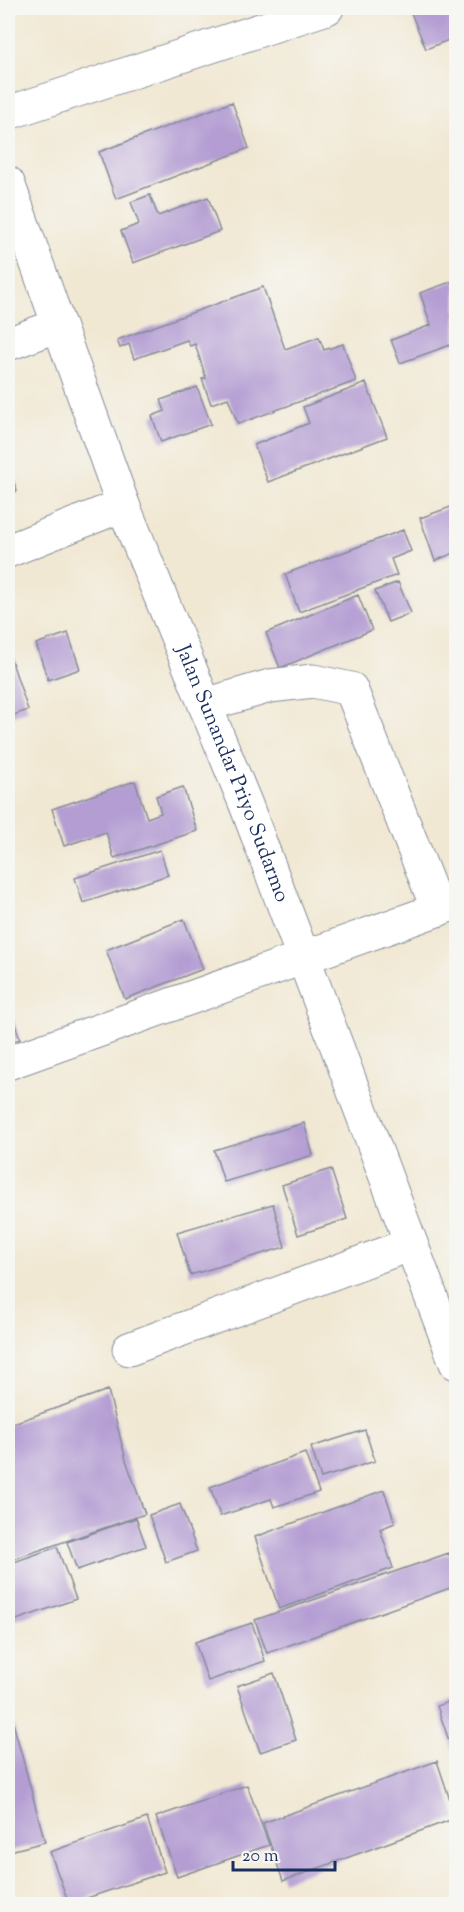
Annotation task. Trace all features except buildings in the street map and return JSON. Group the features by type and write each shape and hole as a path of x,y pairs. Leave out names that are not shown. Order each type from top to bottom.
{"main road":[{"path":"8,113 327,8"},
{"name":"Jalan Sunandar Priyo Sudarmo","path":"8,189 123,505 305,959 456,1363"},
{"path":"8,344 58,325"},
{"path":"8,551 123,505"},
{"path":"8,1064 447,906 351,688 313,681 270,686 205,705"},
{"path":"129,1349 411,1244"}]}
